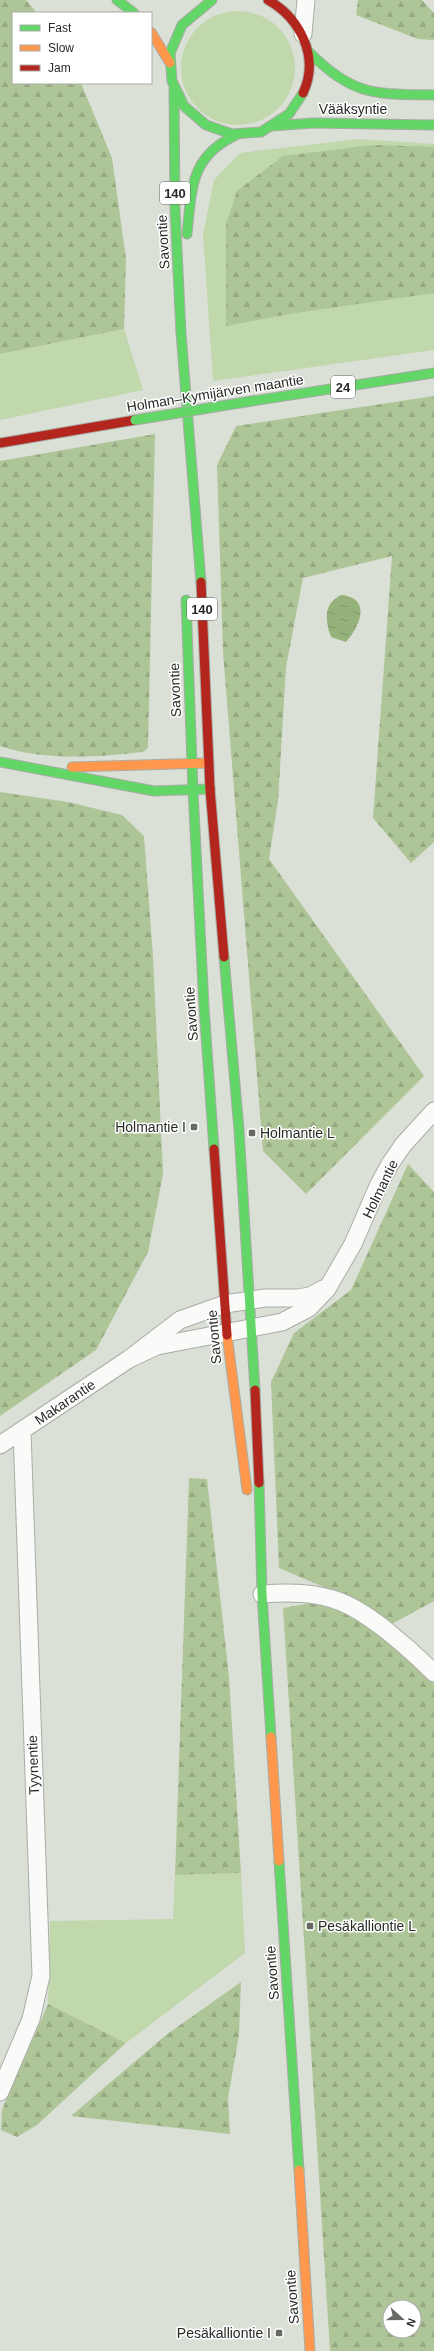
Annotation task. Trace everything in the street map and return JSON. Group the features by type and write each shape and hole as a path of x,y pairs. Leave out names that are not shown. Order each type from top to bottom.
{"main road":[{"path":"117,0 133,12"},
{"name":"140","path":"212,0 196,9 185,20 176,34 170,63 174,89 182,104 203,124 216,130 238,134 256,132 272,126 294,108 303,94 308,77 308,51 303,34 287,12 268,0"},
{"name":"140","path":"152,34 170,63"},
{"name":"Vääksyntie","path":"308,51 329,73 347,84 362,90 385,94 434,95"},
{"name":"Savontie","path":"174,89 175,208 180,296 188,429 200,563 210,789 239,1130 252,1329 258,1440 262,1594 310,2351"},
{"name":"Vääksyntie","path":"272,126 313,123 434,125"},
{"name":"Savontie","path":"180,296 193,185 199,167 207,152 214,145 238,134"},
{"name":"Holman–Kymijärven maantie","path":"0,443 252,401 434,373"},
{"name":"Savontie","path":"187,537 188,429"},
{"name":"Savontie","path":"187,592 193,790 204,1007 227,1333 248,1496"},
{"path":"0,762 154,791 210,789"},
{"path":"33,769 209,763"},
{"name":"Savontie","path":"250,1512 262,1594"}],"street":[{"path":"303,34 306,0"},
{"name":"Holmantie","path":"227,1333 282,1322 308,1308 327,1289 353,1244 379,1184 390,1164 403,1144 434,1110"},
{"name":"Holmantie","path":"250,1299 310,1296 327,1286 336,1274"},
{"name":"Makarantie","path":"0,1445 129,1359 180,1320 225,1304 250,1299"},
{"name":"Makarantie","path":"129,1359 158,1346 227,1333"},
{"name":"Tyynentie","path":"0,2092 32,2019 41,1976 22,1431"},
{"path":"262,1594 303,1593 341,1602 366,1616 417,1656 434,1672"}],"shaded area":[{"path":"238,11 249,12 260,16 278,28 290,46 294,57 294,79 290,90 278,108 260,120 249,124 238,125 227,124 216,120 198,108 186,90 182,79 181,68 182,57 186,46 198,28 216,16 227,12"},
{"path":"358,139 434,144 434,350 213,381 203,234 214,180 240,153"},
{"path":"124,329 143,390 0,420 0,354"},
{"path":"241,1873 245,1953 126,2043 48,2004 50,1921 173,1919 175,1875"}],"green space":[{"path":"0,0 26,0 36,12 12,12 12,84 81,84 112,158 126,259 124,329 0,354"},
{"path":"358,0 422,0 434,13 434,40 418,39 356,15"},
{"path":"373,145 434,147 434,293 289,314 226,326 226,224 237,191 283,156"},
{"path":"434,396 434,842 411,863 373,818 392,556 303,578 286,667 278,801 269,859 424,1076 306,1194 263,1151 223,652 217,465 236,426"},
{"path":"155,434 148,748 143,752 108,755 53,756 17,751 0,746 0,461"},
{"path":"0,792 68,802 122,815 144,836 153,956 163,1174 148,1252 96,1350 0,1416"},
{"path":"408,1164 434,1192 434,1601 390,1625 361,1603 279,1568 271,1382 294,1333 351,1290"},
{"path":"189,1478 207,1479 229,1677 241,1873 175,1875"},
{"path":"311,1603 337,1610 368,1626 434,1683 434,2351 330,2351 283,1608"},
{"path":"241,1982 239,2035 228,2098 230,2134 71,2116 166,2035"},
{"path":"48,2004 126,2043 37,2125 17,2137 1,2130 2,2110"}],"water":[{"path":"341,595 351,597 357,601 360,607 359,621 346,642 331,637 327,619 328,608 335,599"}],"traffic: fast":[{"path":"117,0 133,12"},
{"path":"212,0 182,25 170,53 172,81 184,106 206,125 232,134 261,132 289,114 303,93"},
{"path":"308,51 338,77 365,90 379,93 434,95"},
{"path":"174,89 175,208 181,333 201,582"},
{"path":"272,126 313,123 434,125"},
{"path":"187,234 190,202 196,175 202,163 210,152 238,134"},
{"path":"252,401 434,373"},
{"path":"135,420 252,401"},
{"path":"186,600 193,790"},
{"path":"0,762 154,791 210,789"},
{"path":"193,790 204,1007 214,1149"},
{"path":"224,957 239,1130 255,1390"},
{"path":"259,1483 262,1594 271,1737"},
{"path":"279,1861 299,2170"}],"traffic: slow":[{"path":"152,34 170,63"},
{"path":"72,767 209,763"},
{"path":"227,1335 247,1490"},
{"path":"271,1737 279,1861"},
{"path":"299,2170 310,2351"}],"traffic: jam":[{"path":"268,0 289,17 298,28 304,40 308,52 309,66 308,79 303,93"},
{"path":"0,443 135,420"},
{"path":"201,582 210,789"},
{"path":"210,789 224,957"},
{"path":"214,1149 227,1335"},
{"path":"255,1390 259,1483"}],"place":[{"name":"Holmantie I","path":"194,1127"},
{"name":"Holmantie L","path":"252,1133"},
{"name":"Pesäkalliontie L","path":"310,1926"},
{"name":"Pesäkalliontie I","path":"279,2333"}]}
